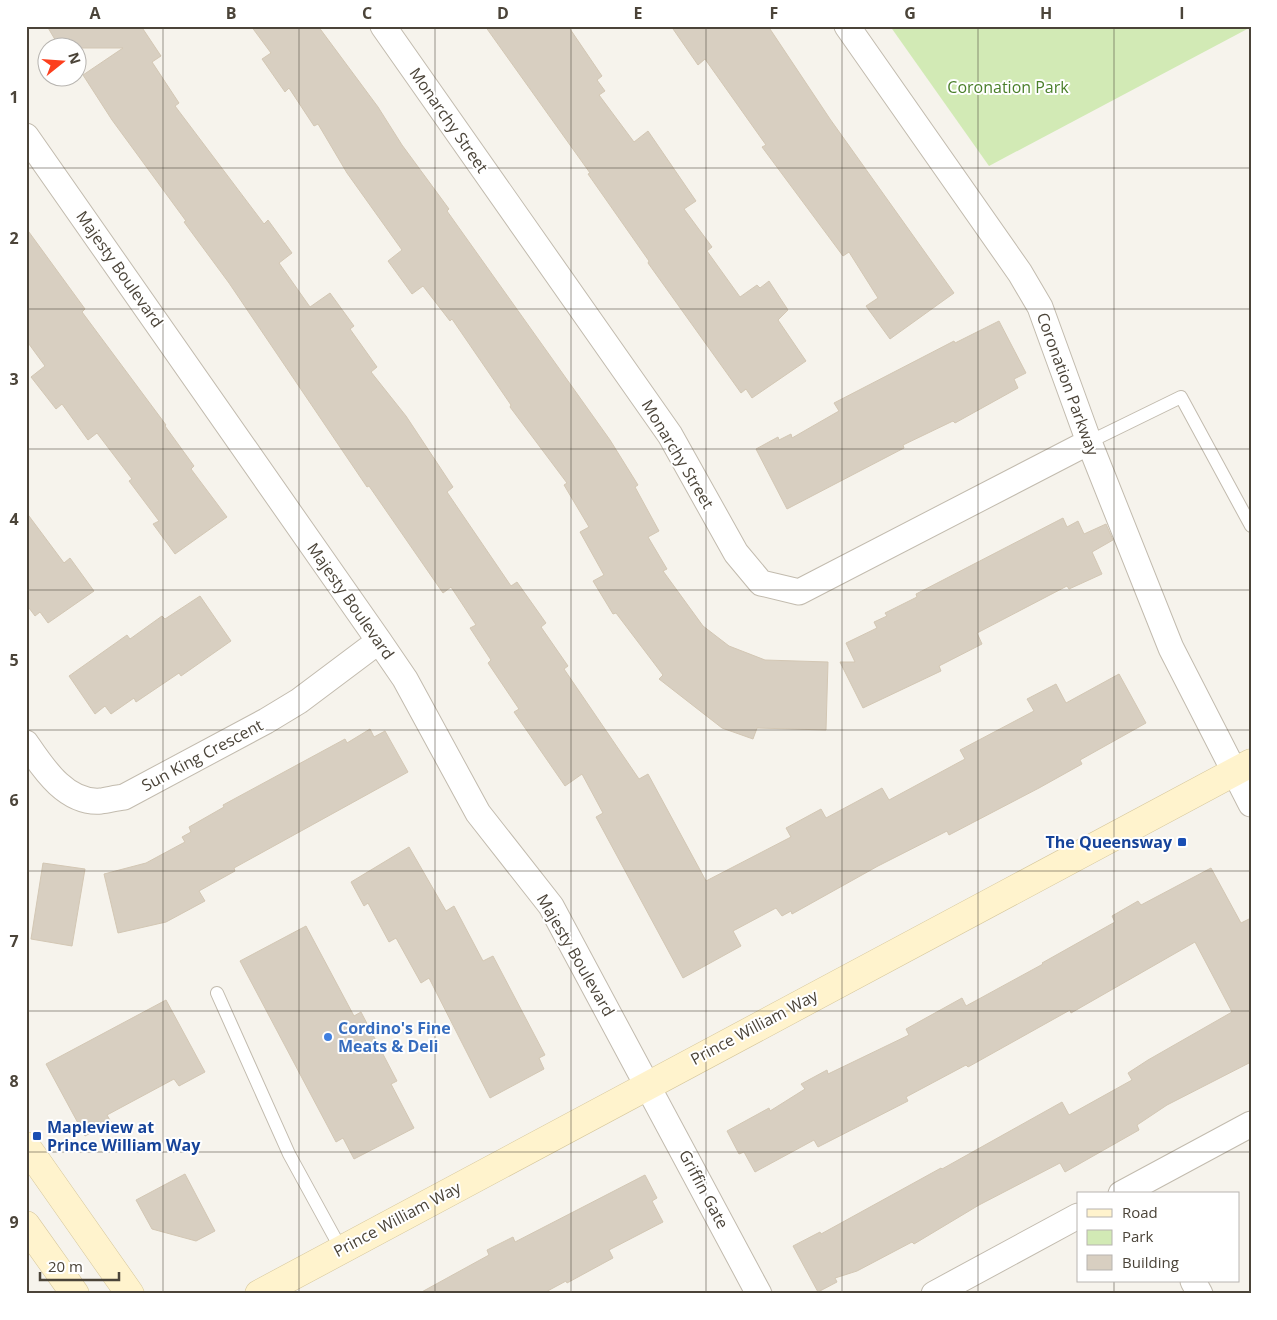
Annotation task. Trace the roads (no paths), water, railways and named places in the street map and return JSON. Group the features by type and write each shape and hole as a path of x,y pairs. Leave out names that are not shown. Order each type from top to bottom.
{"street":[{"name":"Monarchy Street","path":"383,26 670,435 736,553 761,583 799,592 1089,442"},
{"name":"Coronation Parkway","path":"848,26 1020,272 1040,307 1089,442 1171,648 1242,767"},
{"name":"Majesty Boulevard","path":"26,136 380,641 404,680 478,813 552,906 648,1084"},
{"name":"Sun King Crescent","path":"26,744 61,787 81,798 99,801 124,796 266,721 306,696 380,641"},
{"path":"1242,767 1251,804"},
{"name":"Prince William Way","path":"258,1294 1242,767"},
{"name":"Griffin Gate","path":"648,1084 759,1294"},
{"path":"1136,1190 1251,1124"},
{"path":"26,1146 130,1294"},
{"path":"934,1294 1077,1217"},
{"path":"26,1225 75,1294"},
{"path":"1194,1282 1200,1294"}],"lane":[{"path":"1089,442 1181,397 1251,526"},
{"path":"217,993 289,1154 341,1249"}],"place":[{"name":"The Queensway","path":"1182,842"},
{"name":"Cordino's Fine Meats & Deli","path":"328,1037"},
{"name":"Mapleview at Prince William Way","path":"37,1136"}],"park label":[{"name":"Coronation Park","path":"1008,87"}]}
